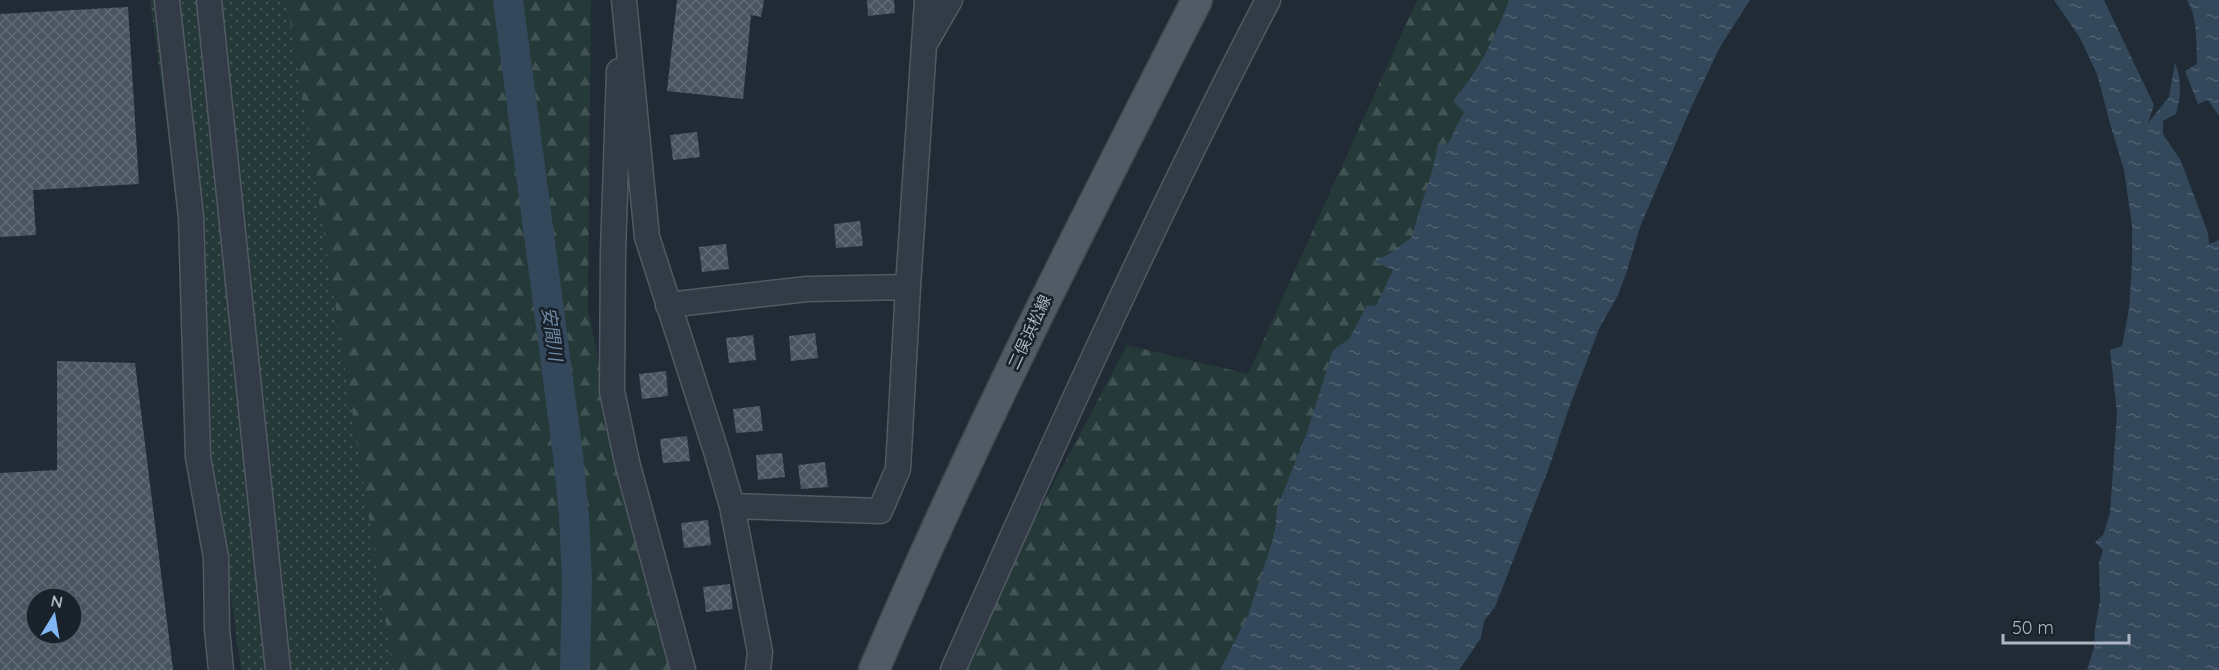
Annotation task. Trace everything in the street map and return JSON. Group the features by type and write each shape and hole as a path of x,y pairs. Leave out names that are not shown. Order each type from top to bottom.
{"main road":[{"name":"二俣浜松線","path":"874,670 972,452 1053,281 1197,0"}],"street":[{"path":"167,0 191,217 198,457 216,558 217,629 221,670"},
{"path":"209,0 278,670"},
{"path":"622,0 647,237 732,506 760,652 758,670"},
{"path":"622,0 613,252 612,391 627,462 683,670"},
{"path":"732,506 880,511 898,469 927,0"},
{"path":"925,45 950,0"},
{"path":"953,670 1053,443 1201,130 1268,0"},
{"path":"668,306 807,289 908,287"}],"green space":[{"path":"150,0 295,0 308,133 393,670 241,670"},
{"path":"287,0 591,0 588,309 615,442 672,670 393,670"},
{"path":"1417,0 1538,0 1226,670 955,670 1127,345 1248,374"}],"water":[{"path":"1509,0 1750,0 1720,47 1690,110 1640,227 1618,295 1599,329 1495,607 1484,621 1481,638 1459,670 1220,670 1248,615 1275,533 1277,508 1307,432 1333,350 1349,339 1367,305 1376,306 1393,270 1373,261 1389,254 1411,238 1433,168 1438,143 1448,144 1464,112 1453,101 1486,53"},
{"path":"2054,0 2104,0 2154,105 2148,123 2169,97 2175,63 2179,76 2178,107 2176,114 2163,121 2163,134 2181,161 2208,233 2209,244 2219,240 2219,670 2087,670 2094,648 2100,600 2099,563 2103,550 2095,542 2103,535 2110,513 2117,413 2110,350 2122,346 2129,309 2132,226 2124,170 2097,74 2080,38"},
{"path":"2187,0 2219,0 2219,116 2208,100 2198,104 2185,71 2197,64 2195,23"}],"building":[{"path":"677,0 764,0 761,17 751,15 743,99 667,91"},
{"path":"867,0 894,0 895,13 868,16"},
{"path":"128,7 139,184 33,190 36,235 0,237 0,14"},
{"path":"697,132 700,157 673,160 670,135"},
{"path":"860,221 863,246 836,248 834,224"},
{"path":"726,244 729,269 702,272 699,247"},
{"path":"815,333 818,358 791,361 789,336"},
{"path":"753,335 756,360 729,363 726,338"},
{"path":"57,361 135,363 173,670 0,670 0,473 57,470"},
{"path":"666,371 668,396 642,399 639,374"},
{"path":"760,406 763,431 736,433 733,409"},
{"path":"687,436 690,461 663,463 660,439"},
{"path":"782,453 785,477 758,480 756,455"},
{"path":"825,462 828,487 801,489 798,465"},
{"path":"708,520 711,545 684,548 681,523"},
{"path":"730,584 733,609 706,612 703,587"}],"waterway":[{"name":"安間川","path":"508,0 568,455 577,580 575,670"}]}
